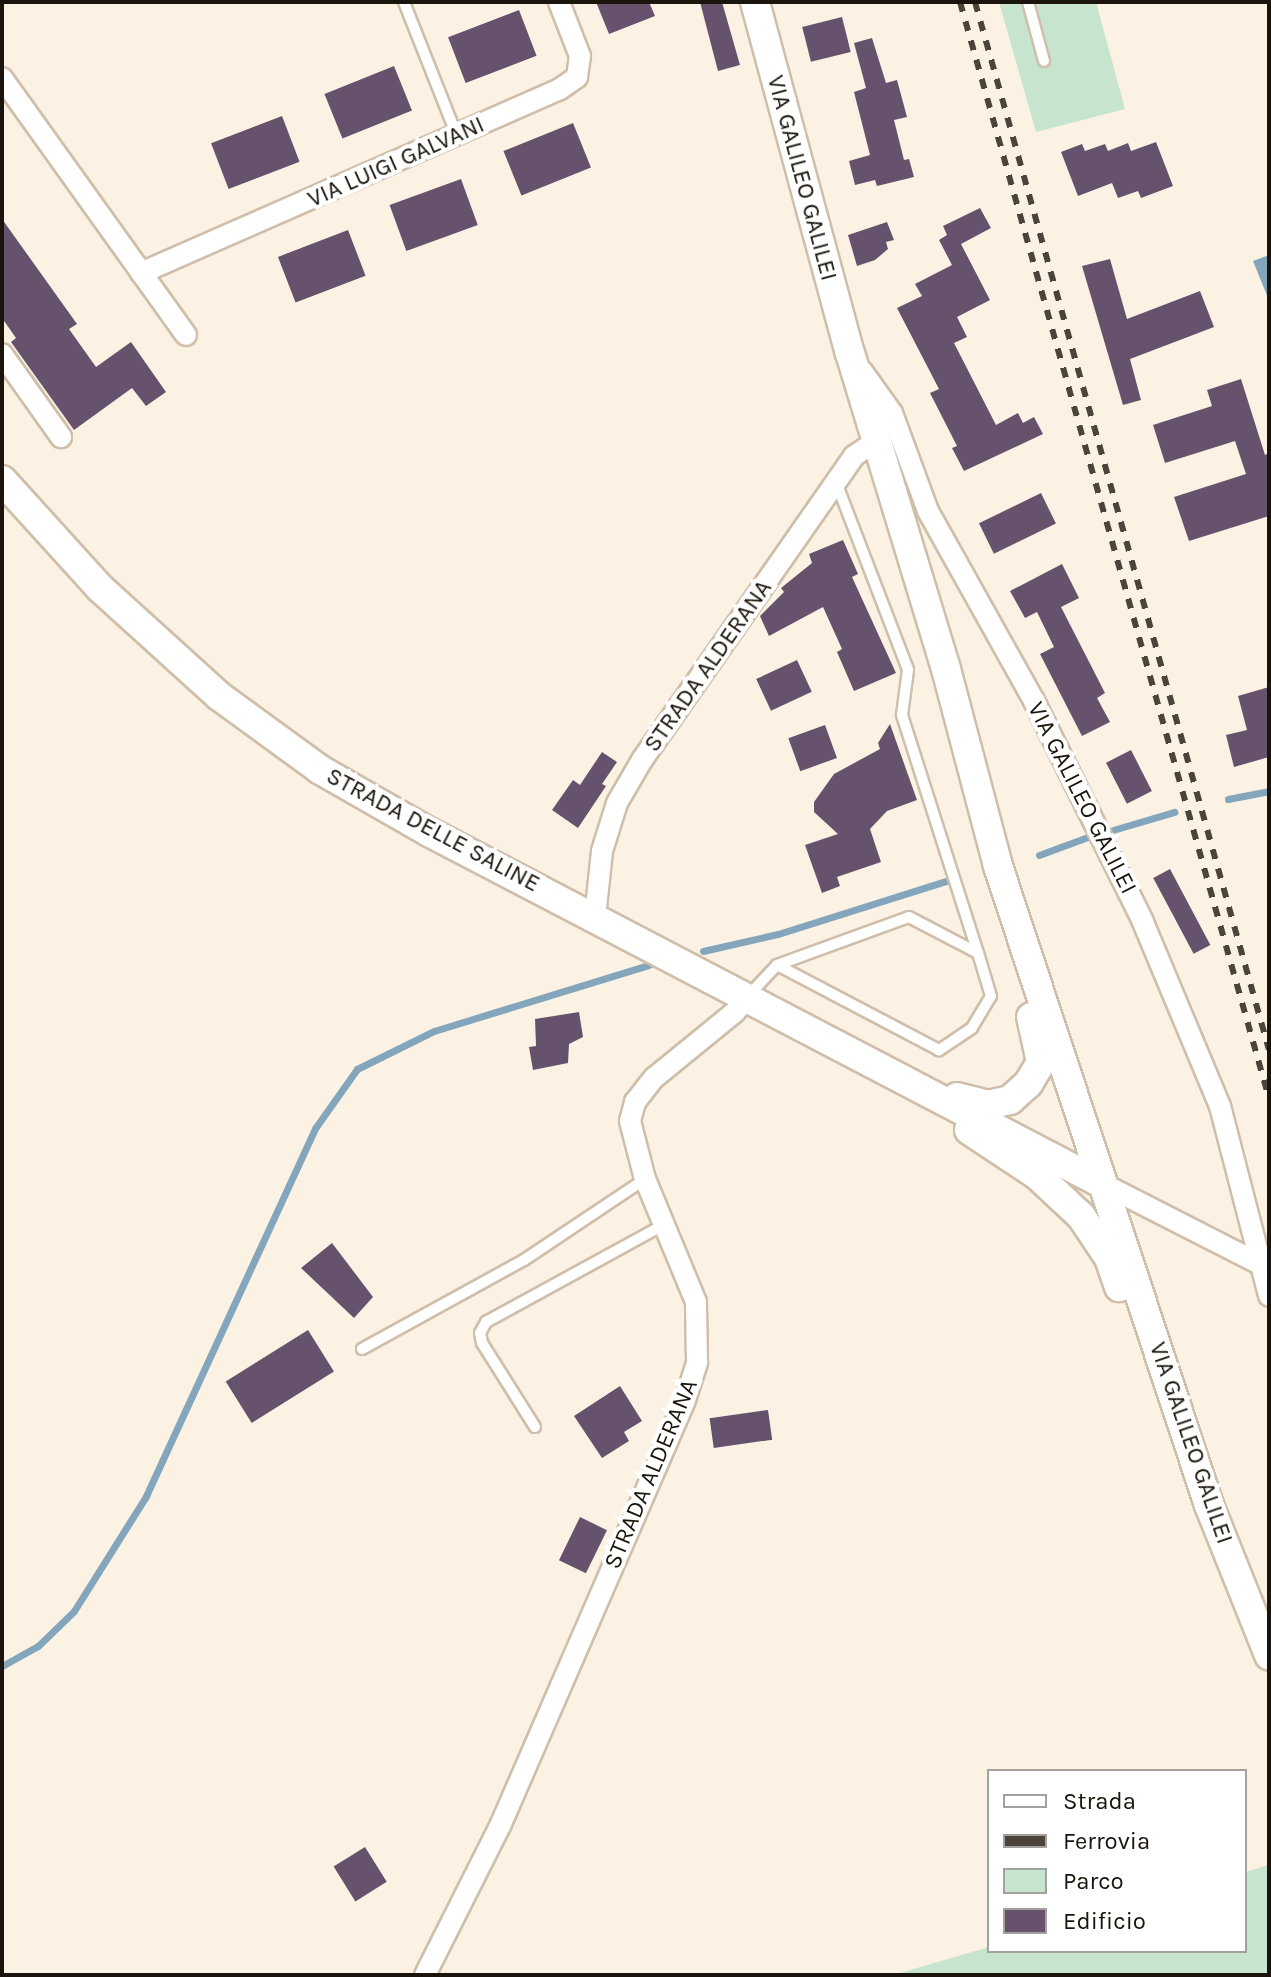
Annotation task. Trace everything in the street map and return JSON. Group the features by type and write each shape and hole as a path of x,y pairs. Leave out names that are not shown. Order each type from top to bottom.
{"street":[{"name":"VIA LUIGI GALVANI","path":"141,273 560,89 577,77 580,56 559,2"},
{"name":"VIA GALILEO GALILEI","path":"755,2 875,442 946,669 998,866 1209,1505 1269,1655"},
{"path":"2,78 186,335"},
{"name":"VIA GALILEO GALILEI","path":"850,353 892,413 928,511 1034,701 1143,922 1220,1106 1269,1296"},
{"path":"2,354 61,437"},
{"name":"STRADA ALDERANA","path":"595,917 602,851 617,803 642,760 854,456 875,442"},
{"name":"STRADA DELLE SALINE","path":"2,480 100,588 219,696 319,769 429,832 1103,1184"},
{"name":"STRADA DELLE SALINE","path":"928,1091 988,1105 1010,1100 1028,1084 1041,1062 1039,1040 1000,920 998,866"},
{"name":"STRADA ALDERANA","path":"425,1975 500,1826 692,1381 699,1341 696,1302 645,1179 630,1121 635,1102 654,1078 735,1012 748,996"},
{"name":"STRADA DELLE SALINE","path":"928,1091 963,1127 1037,1175 1081,1216 1102,1248 1124,1300 1173,1452 1209,1505"},
{"path":"1103,1184 1262,1265"}],"lane":[{"path":"404,2 457,136"},
{"path":"1028,2 1044,61"},
{"path":"777,965 939,1050 972,1028 991,996 902,715 908,670 836,482"},
{"path":"748,996 777,965 909,917 978,953"},
{"path":"362,1349 524,1260 645,1179"},
{"path":"535,1427 482,1343 480,1333 486,1322 665,1224"}],"green space":[{"path":"999,2 1096,2 1125,109 1036,132"},
{"path":"1269,1865 1269,1975 893,1975 987,1948 987,1953 1247,1953 1247,1871"}],"water":[{"path":"1269,255 1269,297 1268,298 1253,261"}],"building":[{"path":"596,2 649,2 655,16 609,34"},
{"path":"700,2 722,2 740,65 718,71"},
{"path":"519,10 537,56 466,83 448,37"},
{"path":"842,17 851,52 811,62 802,27"},
{"path":"872,38 886,83 897,80 907,117 894,120 904,160 909,159 914,177 877,186 875,180 855,185 849,161 870,155 854,92 866,88 854,43"},
{"path":"394,66 412,111 342,139 324,94"},
{"path":"282,116 300,162 229,189 211,143"},
{"path":"573,123 591,168 521,196 503,151"},
{"path":"1156,142 1173,186 1141,198 1138,191 1118,198 1112,183 1078,196 1061,152 1082,144 1085,151 1105,144 1108,151 1128,143 1131,151"},
{"path":"461,179 478,225 406,251 390,205"},
{"path":"980,208 991,228 961,244 990,300 957,317 967,337 954,343 996,425 1018,413 1023,423 1034,417 1043,434 964,471 952,448 957,446 930,393 939,389 897,308 922,296 915,284 952,265 939,240 947,235 943,226"},
{"path":"2,219 77,324 69,329 96,367 131,342 166,392 146,406 132,388 74,430 11,342 16,338 2,318"},
{"path":"887,222 894,240 886,242 888,249 875,260 857,266 848,235"},
{"path":"348,230 366,276 296,303 278,257"},
{"path":"1110,259 1127,319 1200,291 1214,327 1130,359 1141,400 1123,405 1082,266"},
{"path":"1241,379 1265,455 1269,453 1269,516 1189,541 1174,497 1246,474 1235,441 1165,463 1153,425 1212,406 1207,390"},
{"path":"1041,493 1056,524 994,554 979,523"},
{"path":"843,540 858,574 852,577 896,673 854,691 837,652 842,649 823,607 769,636 760,616 784,592 781,588 812,563 809,554"},
{"path":"1062,564 1079,598 1061,607 1105,693 1097,698 1110,722 1082,736 1040,654 1054,647 1037,612 1025,618 1010,591"},
{"path":"797,660 812,692 771,711 756,679"},
{"path":"1269,687 1269,757 1234,767 1226,735 1247,730 1238,696"},
{"path":"890,724 917,800 887,811 870,829 881,862 837,877 840,886 822,893 805,845 838,834 814,812 814,802 834,774 880,749 878,743"},
{"path":"825,725 837,758 800,771 788,738"},
{"path":"1131,750 1152,791 1127,804 1106,763"},
{"path":"602,752 617,762 602,784 606,786 578,828 552,810 573,780 580,785"},
{"path":"1170,869 1210,945 1194,954 1153,878"},
{"path":"579,1012 583,1037 569,1044 568,1063 533,1070 529,1047 536,1046 535,1019"},
{"path":"332,1243 373,1297 354,1318 301,1268"},
{"path":"308,1330 334,1372 252,1423 226,1381"},
{"path":"620,1386 642,1421 624,1432 629,1441 602,1458 574,1416"},
{"path":"768,1410 772,1440 714,1448 710,1418"},
{"path":"580,1517 607,1530 586,1573 559,1560"},
{"path":"365,1847 387,1882 355,1901 334,1867"}],"waterway":[{"path":"1228,799 1269,791"},
{"path":"1113,830 1174,812"},
{"path":"1039,855 1088,837"},
{"path":"703,951 778,934 949,880"},
{"path":"2,1666 38,1646 74,1611 146,1496 316,1127 357,1069 434,1031 649,965"}],"railway":[{"path":"960,2 1269,1098"},
{"path":"975,2 1269,1050"}]}
